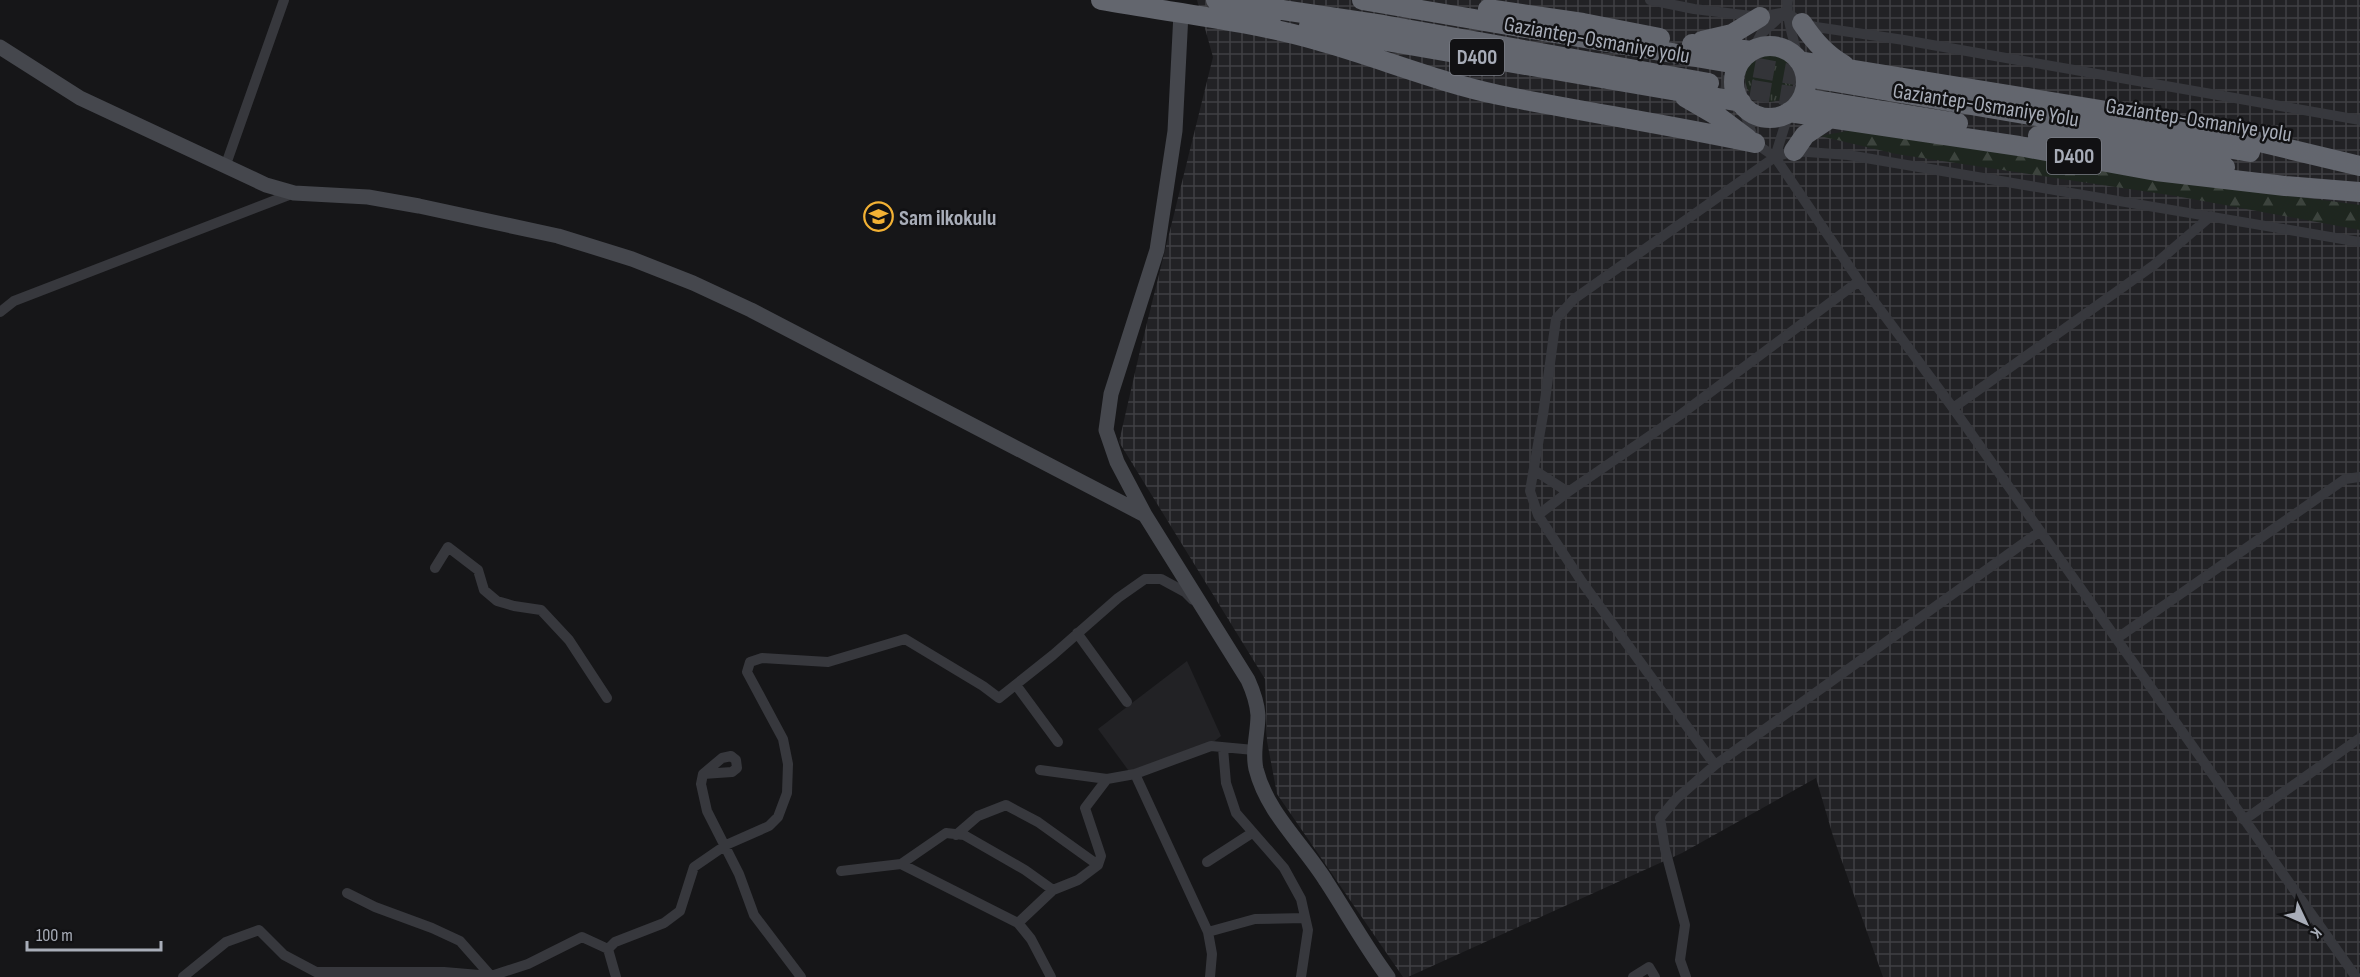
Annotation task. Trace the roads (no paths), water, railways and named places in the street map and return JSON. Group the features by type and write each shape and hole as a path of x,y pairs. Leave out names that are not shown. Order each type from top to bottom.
{"highway":[{"path":"1101,0 1263,27 1315,39 1437,79 1499,95 1755,143"},
{"name":"Gaziantep-Osmaniye yolu","path":"1215,0 1383,25 1721,85"},
{"name":"D400","path":"1215,0 1265,17 1386,41 1741,102 1752,113 1767,117 1789,112 1832,117 2019,146 2156,171 2360,192"},
{"name":"Gaziantep-Osmaniye yolu","path":"1362,0 1725,62"},
{"name":"D400","path":"1432,0 1583,23 1687,44 1752,51 1778,46 1793,54 1799,61 2209,130 2360,166"},
{"name":"D400","path":"1687,44 1732,34 1760,17"},
{"name":"D400","path":"1802,23 1811,37 1833,59 1849,68"},
{"path":"1741,102 1734,84 1735,74 1744,57 1752,51"},
{"path":"1789,112 1802,98 1805,89 1806,79 1799,61"},
{"name":"Gaziantep-Osmaniye yolu","path":"1818,79 2288,158 2360,166"},
{"name":"D400","path":"1671,91 1716,114 1755,143"},
{"name":"Gaziantep-Osmaniye Yolu","path":"1816,100 2269,174 2360,192"},
{"path":"1794,151 1805,135 1832,117"}],"street":[{"path":"225,167 284,0"},
{"path":"1650,0 1694,9 1760,17 1786,12 1802,23 1816,27 1915,42 2360,120"},
{"path":"1788,0 1786,12 1799,61"},
{"path":"1752,51 1761,34 1774,20 1786,12"},
{"path":"1180,13 1175,131 1157,250 1112,394 1106,430 1117,462 1145,515 1248,680 1255,695 1258,715 1254,750 1256,768 1269,802 1326,880 1351,925 1388,977"},
{"path":"0,46 80,98 266,185 294,193 368,197 419,206 558,237 632,259 751,310 1145,515"},
{"path":"1741,102 1755,143 1774,156 1859,281 1953,408 2356,977"},
{"path":"1774,156 1789,112"},
{"path":"1715,765 1582,582 1538,515 1530,491 1556,320 1574,300 1774,156 1794,151 1848,155 2360,242"},
{"path":"0,312 14,301 294,193"},
{"path":"1953,408 2154,265 2211,216"},
{"path":"1538,515 1680,415 1859,281"},
{"path":"1534,470 1568,492"},
{"path":"2116,639 2345,479 2360,477"},
{"path":"1684,976 1680,960 1685,925 1665,849 1660,818 1676,799 1715,765 2039,532"},
{"path":"435,568 448,547 478,570 484,590 497,601 541,610 569,640 607,698"},
{"path":"608,949 615,942 664,923 680,912 694,867 726,845 769,826 778,817 788,793 788,764 783,739 747,672 750,663 762,658 828,662 905,639 983,686 999,699 1118,598 1146,579 1161,579 1185,592 1208,615"},
{"path":"1077,633 1127,702"},
{"path":"1016,685 1058,742"},
{"path":"2244,820 2360,738"},
{"path":"1040,770 1107,779 1135,774 1211,746 1254,750"},
{"path":"1223,748 1226,783 1236,813 1284,868 1301,899 1308,930 1301,977"},
{"path":"703,774 701,784 707,811 726,845 754,915 801,977"},
{"path":"1135,774 1208,932 1212,954 1210,977"},
{"path":"1018,923 1053,890 1077,880 1098,865 1101,856 1085,808 1107,779"},
{"path":"957,835 978,816 1006,805 1038,822 1098,865"},
{"path":"842,871 901,864 946,833 964,835 1025,870 1053,890"},
{"path":"1207,862 1252,833"},
{"path":"901,864 1018,923 1031,939 1051,977"},
{"path":"347,892 375,908 432,928 460,941 491,976"},
{"path":"1208,932 1256,920 1305,918"},
{"path":"183,977 226,942 259,930 284,955 316,972 444,972 491,976 528,964 582,938 608,949"},
{"path":"608,949 616,977"},
{"path":"1633,977 1649,967 1655,977"}],"tunnel":[{"path":"1725,62 1818,79"},
{"path":"1721,85 1816,100"}],"place":[{"name":"Sam ilkokulu","path":"878,217"}]}
